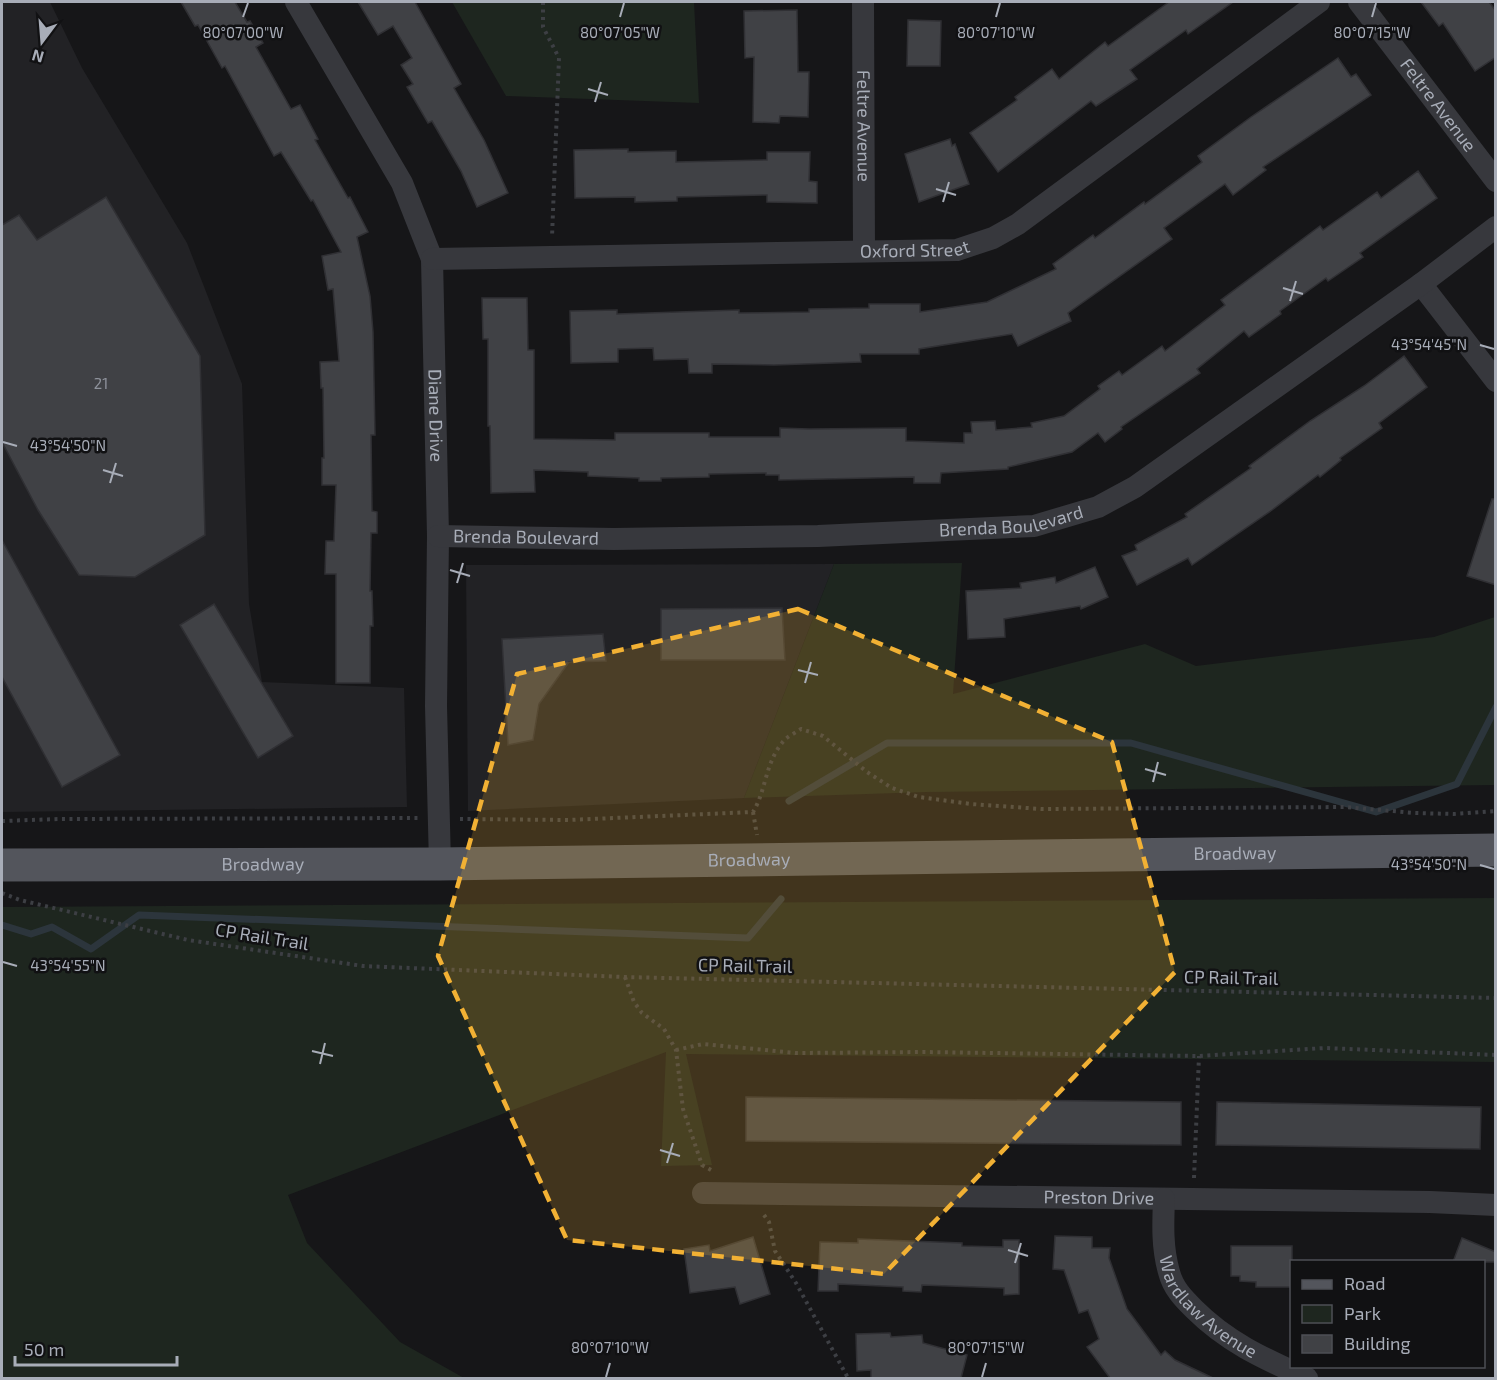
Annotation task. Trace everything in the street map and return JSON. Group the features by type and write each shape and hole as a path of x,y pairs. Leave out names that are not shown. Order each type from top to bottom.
{"main road":[{"name":"Broadway","path":"2,865 440,864 1496,850"}],"street":[{"name":"Diane Drive","path":"296,2 402,183 432,259 438,536 436,706 440,864"},
{"name":"Feltre Avenue","path":"863,2 864,251"},
{"name":"Oxford Street","path":"432,259 957,250 993,238 1018,224 1319,2"},
{"name":"Feltre Avenue","path":"1359,2 1496,182"},
{"name":"Brenda Boulevard","path":"438,536 614,539 818,536 1034,526 1098,507 1135,487 1496,228"},
{"path":"1421,284 1496,381"},
{"name":"Preston Drive","path":"703,1193 1430,1202 1496,1205"},
{"name":"Wardlaw Avenue","path":"1164,1199 1162,1236 1169,1273 1176,1291 1208,1323 1232,1341 1307,1378"}],"path":[{"path":"543,2 543,27 558,58 552,257"},
{"path":"2,821 440,818 567,820 753,813 760,799 766,770 782,742 801,729 824,736 867,772 892,788 919,797 971,804 1041,809 1345,807 1415,813 1454,814 1496,811"},
{"name":"CP Rail Trail","path":"2,893 20,900 188,940 363,966 625,977 1496,998"},
{"path":"625,977 634,1002 642,1013 664,1029 676,1050 683,1109 702,1165 748,1194 769,1222 775,1251 796,1283 848,1378"},
{"path":"676,1050 703,1044 796,1053 924,1052 1199,1056 1325,1048 1496,1055"},
{"path":"1193,1200 1199,1056"}],"highlighted area":[{"path":"798,609 1112,742 1175,972 884,1274 567,1240 438,956 517,674"}],"shaded area":[{"path":"2,2 50,2 82,68 187,243 242,384 249,604 262,682 404,688 407,807 2,812"},
{"path":"834,564 744,798 468,811 466,565"}],"green space":[{"path":"452,2 694,2 699,103 506,96"},
{"path":"962,563 953,694 1145,644 1196,666 1434,637 1495,617 1495,785 927,792 744,798 834,564"},
{"path":"1495,898 1495,1062 686,1054 712,1165 661,1166 666,1052 288,1195 307,1243 400,1342 464,1378 2,1378 2,907"}],"building":[{"path":"181,2 235,2 263,43 256,47 291,109 300,105 318,139 315,140 348,198 350,197 368,232 357,237 370,296 373,332 375,435 371,435 372,511 377,512 377,533 371,533 370,591 372,591 373,626 370,626 370,683 336,683 336,574 325,574 326,541 334,541 336,485 322,485 323,388 321,388 320,362 339,361 333,289 328,290 322,256 341,252 313,200 311,201 281,152 274,156 225,66 222,68 198,25 195,26"},
{"path":"358,2 415,2 461,84 454,88 484,140 508,193 477,207 461,171 432,121 428,123 407,87 413,84 401,65 412,58 393,26 378,35"},
{"path":"1169,2 1233,2 1188,34 1186,30 1130,70 1137,79 1096,106 1091,101 998,172 970,133 1017,100 1015,97 1052,69 1059,79 1105,42 1108,46"},
{"path":"1421,2 1489,2 1496,11 1496,57 1475,71 1443,23 1439,26"},
{"path":"797,10 798,72 809,72 808,117 780,116 779,123 753,122 754,57 745,58 744,11"},
{"path":"908,20 941,21 940,66 907,66"},
{"path":"1338,58 1351,77 1356,74 1371,95 1263,167 1266,170 1233,195 1225,184 1164,228 1172,239 1068,313 1071,321 1018,346 1012,334 919,349 919,354 860,354 861,362 774,365 712,364 712,373 689,373 688,359 654,360 653,348 618,349 618,362 571,363 570,311 617,310 617,314 739,310 739,313 809,312 809,309 869,308 869,304 920,304 920,312 987,302 1056,269 1053,264 1093,235 1095,238 1144,202 1145,204 1202,162 1198,156"},
{"path":"950,139 952,146 955,144 969,184 919,202 905,154"},
{"path":"628,149 628,152 676,151 676,162 767,160 767,152 810,152 809,181 817,182 817,203 767,202 767,195 677,197 677,201 635,202 635,197 575,198 574,150"},
{"path":"1418,171 1437,198 1360,253 1363,257 1328,281 1326,278 1249,337 1244,331 1197,369 1200,373 1121,427 1122,429 1105,442 1098,433 1072,452 1008,467 1008,469 941,473 940,483 914,483 914,477 779,480 779,475 766,475 766,473 709,474 709,477 639,481 639,478 588,476 588,472 534,470 535,492 491,493 488,339 483,339 482,298 527,298 528,350 534,350 534,439 615,440 615,433 709,433 709,437 780,437 780,428 906,428 906,441 964,443 964,433 972,433 971,422 995,421 996,430 1032,427 1031,423 1064,416 1100,389 1098,386 1119,371 1122,375 1162,346 1165,351 1225,305 1221,300 1320,226 1323,230 1377,192 1381,198"},
{"path":"106,197 200,356 205,535 135,577 79,575 38,510 2,442 2,225 19,215 37,240"},
{"path":"1404,356 1427,387 1379,423 1382,428 1340,458 1341,460 1320,477 1318,475 1192,565 1188,558 1137,585 1122,556 1137,550 1135,545 1187,517 1185,514 1251,468 1249,466"},
{"path":"1492,499 1496,499 1496,585 1467,576"},
{"path":"2,540 120,755 62,787 2,677"},
{"path":"1095,567 1108,597 1081,609 1080,606 1004,619 1005,637 968,639 966,591 1021,588 1020,583 1055,577 1056,583"},
{"path":"214,604 293,736 258,758 180,625"},
{"path":"782,608 785,660 661,660 661,609"},
{"path":"603,634 606,661 569,662 539,704 533,740 508,745 502,639"},
{"path":"746,1097 1181,1102 1181,1145 746,1141"},
{"path":"1217,1102 1481,1107 1480,1149 1216,1145"},
{"path":"1055,1236 1092,1237 1092,1248 1110,1248 1109,1258 1127,1309 1161,1355 1165,1351 1175,1360 1213,1378 1110,1378 1087,1347 1099,1339 1088,1310 1079,1313 1064,1270 1053,1269"},
{"path":"753,1237 770,1294 740,1304 735,1287 690,1293 684,1249 709,1245 710,1251"},
{"path":"1462,1238 1496,1252 1496,1262 1454,1260"},
{"path":"858,1239 1003,1247 1003,1240 1019,1240 1019,1294 1004,1295 1004,1288 922,1285 921,1292 903,1291 903,1287 838,1284 838,1291 818,1291 820,1242 858,1243"},
{"path":"1231,1246 1292,1246 1290,1287 1256,1287 1256,1282 1240,1281 1240,1276 1231,1276"},
{"path":"890,1333 891,1337 922,1335 923,1343 967,1355 961,1378 871,1378 871,1370 857,1371 856,1334"}],"waterway":[{"path":"789,801 887,743 1131,743 1376,812 1457,784 1496,707"},
{"path":"2,925 31,934 52,927 91,949 139,915 748,938 781,899"}]}
